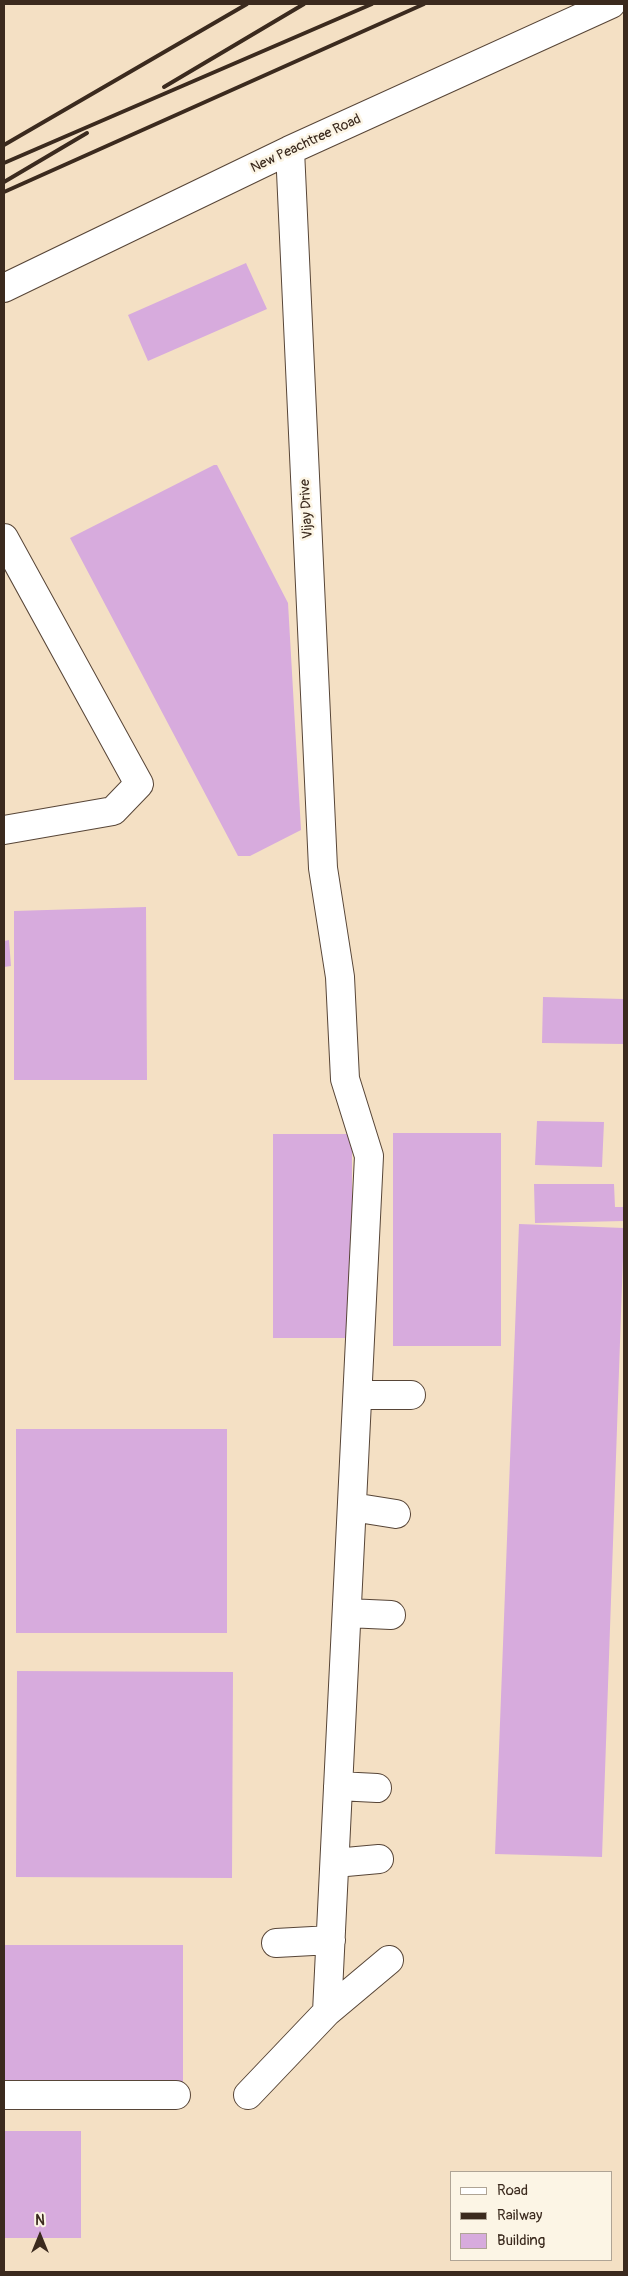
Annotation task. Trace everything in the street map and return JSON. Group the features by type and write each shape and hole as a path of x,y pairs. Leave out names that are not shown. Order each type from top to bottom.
{"street":[{"name":"New Peachtree Road","path":"4,288 290,150 611,4"},
{"name":"Vijay Drive","path":"290,150 323,868 340,977 345,1079 369,1156 327,2012"},
{"path":"4,538 139,784 113,811 4,830"},
{"path":"358,1395 411,1395"},
{"path":"352,1507 396,1514"},
{"path":"347,1613 391,1615"},
{"path":"338,1786 378,1788"},
{"path":"335,1864 379,1859"},
{"path":"276,1943 331,1940"},
{"path":"248,2095 327,2012 389,1960"},
{"path":"4,2095 176,2095"}],"building":[{"path":"246,263 267,309 148,361 128,315"},
{"path":"217,465 288,603 301,830 250,856 238,856 70,538"},
{"path":"146,907 147,1080 14,1080 14,911"},
{"path":"9,940 11,966 4,967 4,941"},
{"path":"543,997 624,999 624,1044 542,1043"},
{"path":"537,1121 604,1122 602,1167 535,1165"},
{"path":"393,1133 501,1133 501,1346 393,1346"},
{"path":"273,1134 352,1134 352,1338 273,1338"},
{"path":"534,1184 614,1184 615,1207 624,1207 624,1221 535,1223"},
{"path":"519,1224 624,1228 602,1857 495,1854"},
{"path":"16,1429 227,1429 227,1633 16,1633"},
{"path":"17,1671 233,1672 232,1878 16,1877"},
{"path":"4,1945 183,1945 183,2083 4,2083"},
{"path":"4,2131 81,2131 81,2238 4,2238"}],"railway":[{"path":"4,145 247,4"},
{"path":"164,87 304,4"},
{"path":"4,163 372,4"},
{"path":"4,192 424,4"},
{"path":"4,182 87,133"}]}
